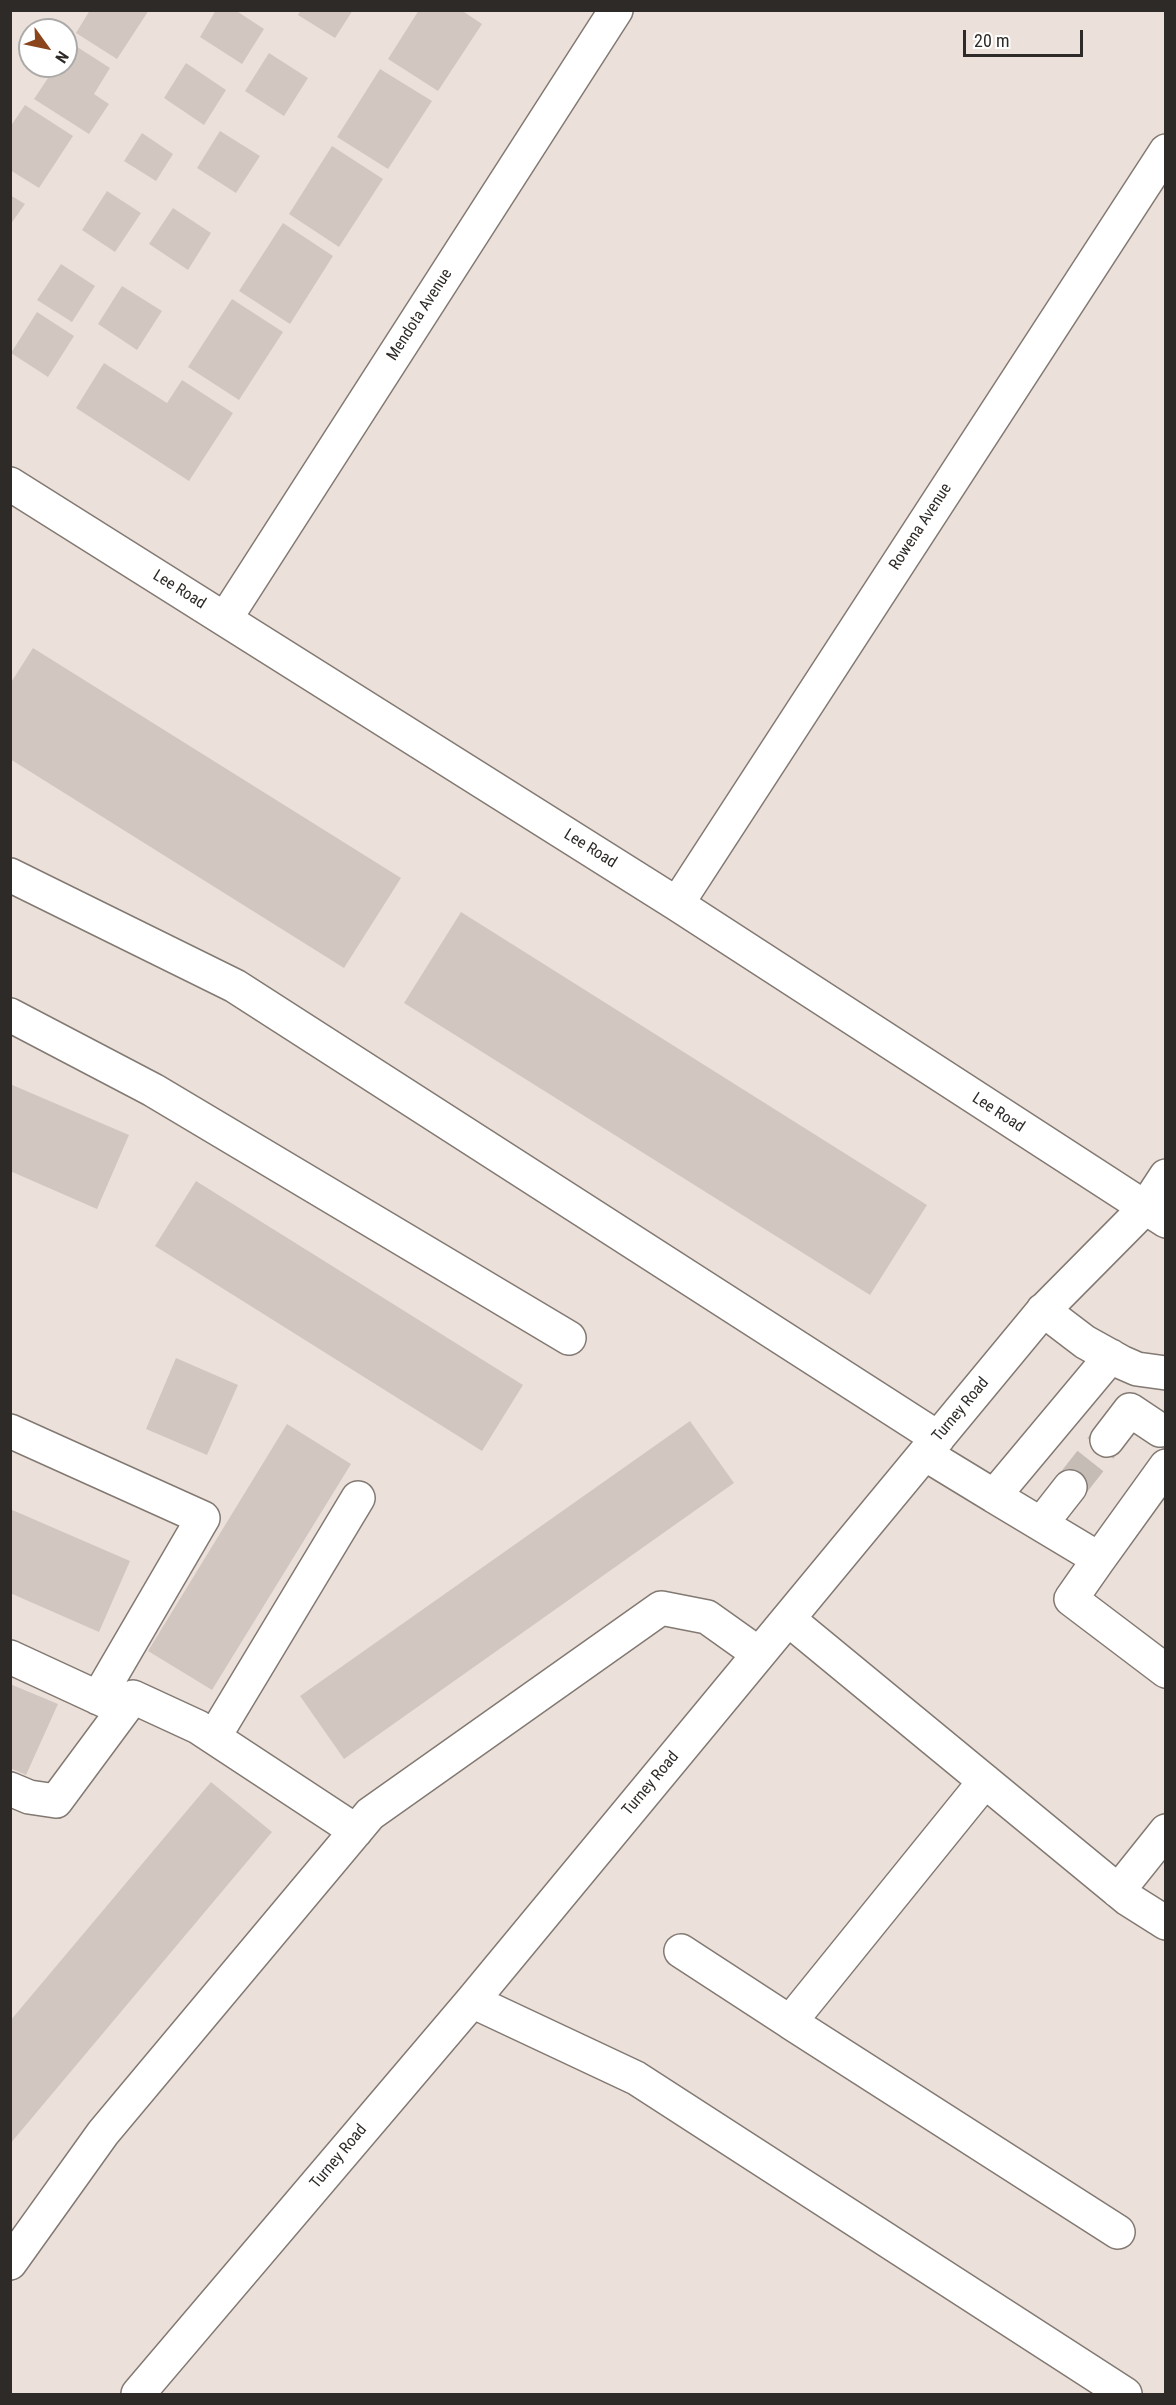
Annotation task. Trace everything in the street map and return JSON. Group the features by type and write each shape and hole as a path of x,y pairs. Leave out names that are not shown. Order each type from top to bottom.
{"street":[{"name":"Mendota Avenue","path":"225,619 616,10"},
{"name":"Rowena Avenue","path":"677,904 1166,151"},
{"name":"Lee Road","path":"10,484 677,904 1155,1214"},
{"path":"10,875 235,986 931,1446 994,1496 1099,1559"},
{"path":"10,1015 153,1090 568,1338"},
{"name":"Turney Road","path":"138,2394 472,2001 1043,1310 1155,1214 1166,1176"},
{"path":"1043,1310 1085,1342 1137,1369 1166,1373"},
{"path":"994,1496 1112,1356"},
{"path":"1090,1382 1130,1410 1164,1429"},
{"path":"1107,1440 1130,1410"},
{"path":"10,1431 203,1518 111,1704 56,1801 29,1797 10,1789"},
{"path":"1166,1466 1071,1599 1166,1671"},
{"path":"1041,1524 1070,1488"},
{"path":"214,1737 358,1498"},
{"path":"13,2256 103,2133 370,1814 661,1608 707,1617 759,1654"},
{"path":"788,1619 1118,1891 1166,1923"},
{"path":"10,1657 111,1704 133,1697 198,1726 356,1831"},
{"path":"790,2022 985,1781"},
{"path":"1118,1891 1166,1831"},
{"path":"681,1951 1118,2232"},
{"path":"472,2001 636,2078 1125,2394"}],"building":[{"path":"90,10 149,10 117,59 78,34 78,30"},
{"path":"216,10 235,10 264,29 242,64 200,37"},
{"path":"301,10 353,10 335,38 298,15"},
{"path":"419,10 461,10 482,24 438,91 388,59"},
{"path":"78,47 110,68 94,94 109,104 89,134 34,99 48,78 78,78"},
{"path":"269,53 308,78 284,116 245,91"},
{"path":"186,63 226,90 204,125 164,98"},
{"path":"380,69 432,101 388,169 337,137"},
{"path":"25,105 73,136 39,188 10,170 10,127"},
{"path":"220,131 260,156 236,193 197,168"},
{"path":"142,133 173,154 156,181 124,161"},
{"path":"332,146 383,179 339,247 289,214"},
{"path":"107,191 141,213 115,252 82,230"},
{"path":"10,195 25,204 10,225"},
{"path":"173,208 211,233 188,270 149,244"},
{"path":"283,223 333,256 290,324 239,291"},
{"path":"61,264 95,286 72,322 37,300"},
{"path":"122,286 162,311 137,350 98,324"},
{"path":"232,299 283,332 239,400 188,367"},
{"path":"37,312 74,336 48,377 11,353"},
{"path":"104,363 167,403 182,380 233,413 189,481 76,408"},
{"path":"33,648 401,878 344,968 10,759 10,684"},
{"path":"461,912 927,1205 870,1295 404,1003"},
{"path":"10,1084 129,1135 97,1209 10,1171"},
{"path":"196,1181 523,1385 482,1451 155,1246"},
{"path":"176,1358 238,1385 207,1455 146,1429"},
{"path":"690,1421 734,1483 344,1759 300,1696"},
{"path":"287,1424 351,1464 212,1690 148,1651"},
{"path":"10,1509 130,1561 99,1632 10,1593"},
{"path":"10,1684 58,1704 26,1775 10,1768"},
{"path":"211,1782 272,1832 10,2144 10,2021"}],"tunnel":[{"path":"1070,1487 1107,1440"}]}
